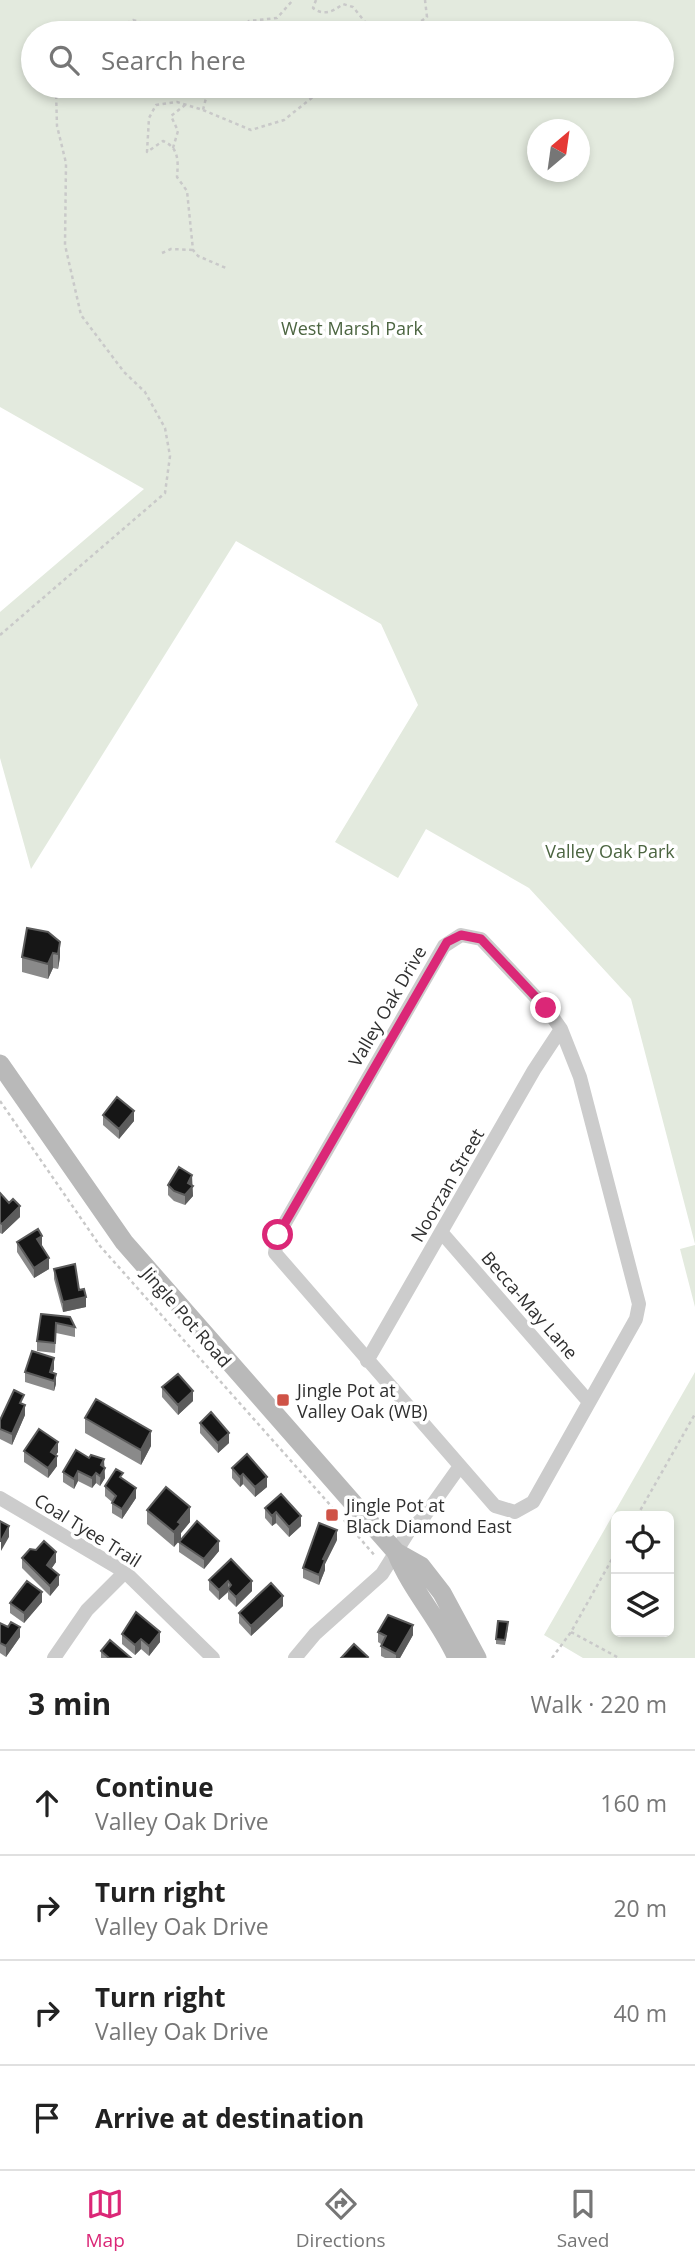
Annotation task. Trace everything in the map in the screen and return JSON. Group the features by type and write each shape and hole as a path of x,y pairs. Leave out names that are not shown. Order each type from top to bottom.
{"main road":[{"name":"Jingle Pot Road","path":"0,1064 124,1242 396,1552 407,1578 429,1606 457,1658"},
{"name":"Jingle Pot Road","path":"396,1552 421,1566 442,1593 477,1658"}],"street":[{"name":"Valley Oak Drive","path":"461,935 481,939 546,1008 561,1029 580,1077 639,1304 636,1319 533,1502 515,1512 495,1506 367,1361 277,1257 276,1241 444,946 461,935"},
{"name":"Noorzan Street","path":"367,1361 534,1070 561,1029"},
{"name":"Becca-May Lane","path":"442,1233 589,1402"},
{"path":"295,1658 315,1634 382,1574 460,1466"},
{"name":"Coal Tyee Trail","path":"0,1498 125,1572 213,1658"},
{"path":"54,1658 87,1610 125,1572"}],"path":[{"path":"249,21 276,18 293,0"},
{"path":"316,0 313,8 320,13 328,13 343,4 353,7 364,21"},
{"path":"422,21 426,18 425,0"},
{"path":"0,635 164,493 170,456 165,428 145,392 124,372 81,315 65,245 66,163 57,114 57,98"},
{"path":"203,110 206,98"},
{"path":"226,268 198,256 193,250 187,191 177,177 179,161 173,148 163,141 147,152 149,118 160,103 185,105 251,130 284,120 312,98"},
{"path":"173,148 178,131 171,116 185,105"},
{"path":"162,253 171,249 193,250"},
{"path":"640,1511 695,1414"},
{"path":"552,1658 571,1632 611,1561"},
{"path":"571,1632 619,1658"}],"green space":[{"name":"West Marsh Park","path":"0,0 695,0 695,1244 631,999 529,888 426,829 398,878 335,842 418,705 381,624 236,541 31,869 0,758 0,612 144,489 0,407"},
{"path":"695,1245 695,1307 680,1249"},
{"path":"695,1372 695,1658 583,1658 544,1635 611,1518 611,1637 674,1637 674,1511 615,1511"}],"building":[{"path":"27,928 48,932 60,942 58,954 53,953 48,964 22,957"},
{"path":"117,1097 134,1111 119,1129 103,1115"},
{"path":"179,1167 192,1175 188,1183 193,1186 185,1195 174,1191 168,1185"},
{"path":"0,1193 9,1203 13,1199 20,1206 2,1224 0,1223"},
{"path":"38,1229 42,1236 37,1239 49,1258 34,1268 17,1242"},
{"path":"75,1264 79,1290 84,1289 86,1297 63,1302 54,1269"},
{"path":"41,1314 70,1317 75,1327 56,1323 55,1343 37,1341"},
{"path":"32,1351 54,1358 50,1372 56,1374 54,1381 25,1372"},
{"path":"178,1374 193,1391 178,1405 162,1387"},
{"path":"14,1390 24,1395 20,1403 25,1405 12,1434 0,1429 0,1420"},
{"path":"96,1399 151,1431 141,1450 85,1418"},
{"path":"211,1412 229,1433 218,1443 200,1423"},
{"path":"39,1429 58,1442 51,1452 57,1456 48,1468 24,1451"},
{"path":"76,1450 89,1458 91,1455 104,1459 101,1465 105,1468 100,1476 96,1473 92,1478 78,1471 74,1479 63,1472"},
{"path":"247,1454 267,1477 255,1487 243,1474 240,1477 232,1468"},
{"path":"116,1469 123,1473 120,1477 136,1488 122,1509 112,1503 116,1496 105,1486"},
{"path":"166,1487 190,1507 174,1532 147,1510"},
{"path":"281,1494 301,1516 289,1527 276,1512 272,1516 265,1508"},
{"path":"0,1521 9,1526 1,1541 0,1541"},
{"path":"197,1521 219,1541 204,1559 179,1542"},
{"path":"319,1523 337,1530 323,1559 325,1560 319,1575 303,1568"},
{"path":"44,1541 56,1552 47,1565 59,1575 50,1586 22,1558 30,1549 36,1550"},
{"path":"231,1559 252,1581 236,1597 228,1589 231,1585 228,1581 219,1590 209,1580"},
{"path":"27,1581 42,1592 24,1613 10,1603"},
{"path":"271,1583 283,1596 251,1626 239,1613"},
{"path":"136,1612 160,1632 149,1646 141,1639 135,1645 122,1634"},
{"path":"388,1615 413,1625 396,1654 381,1646 386,1636 378,1632"},
{"path":"498,1621 508,1622 505,1640 496,1639"},
{"path":"11,1622 20,1627 6,1646 0,1643 0,1623 8,1627"},
{"path":"110,1640 131,1658 109,1658 101,1651"},
{"path":"354,1644 368,1657 341,1658"}],"place":[{"name":"Jingle Pot at Valley Oak (WB)","path":"283,1400"},
{"name":"Jingle Pot at Black Diamond East","path":"332,1515"}],"route":[{"path":"278,1235 447,942 461,935 481,939 546,1008"}],"park label":[{"name":"Valley Oak Park","path":"610,851"}]}
